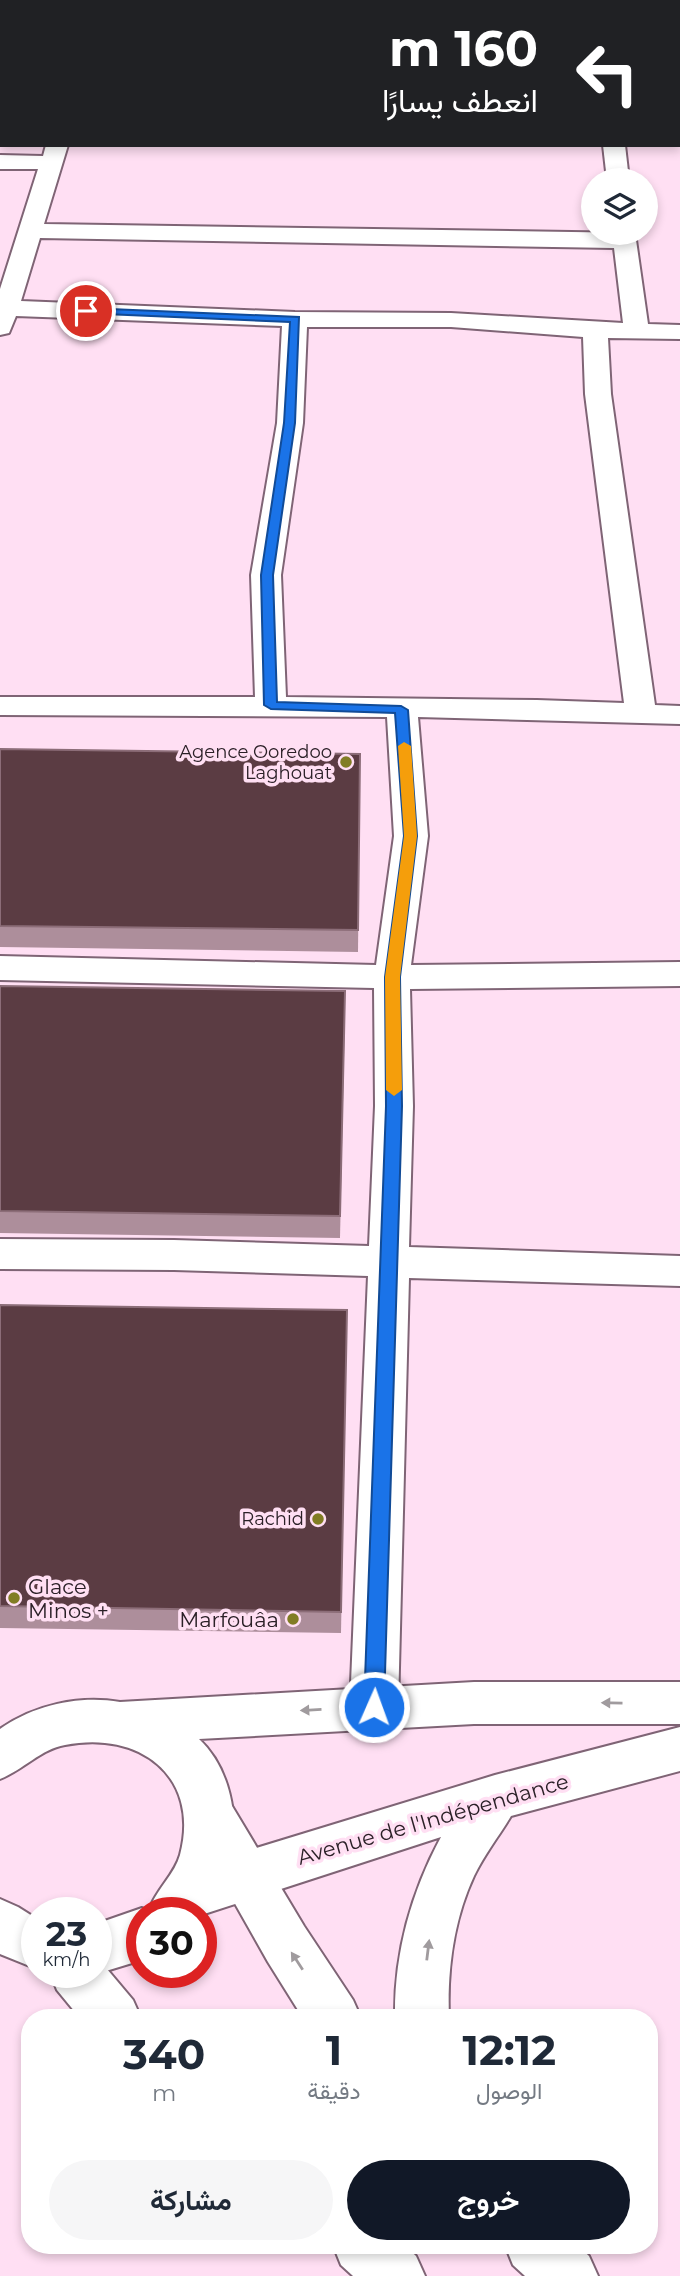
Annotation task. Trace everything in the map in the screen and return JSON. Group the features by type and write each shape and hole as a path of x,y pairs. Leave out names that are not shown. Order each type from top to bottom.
{"street":[{"path":"666,0 680,0"},
{"path":"614,147 617,168"},
{"path":"0,162 55,154 32,231 2,315 451,320 595,330 680,332"},
{"path":"32,231 581,237"},
{"path":"625,245 636,331"},
{"path":"271,705 267,575 290,423 295,319"},
{"path":"595,330 598,394 641,714"},
{"path":"0,706 271,705 401,710 539,709 680,715"},
{"path":"374,1707 394,1106 392,977 411,836 401,710"},
{"path":"0,968 392,977 680,974"},
{"path":"0,1254 174,1255 680,1271"},
{"path":"0,1757 13,1744 50,1726 88,1718 125,1722 501,1702 680,1703"},
{"path":"0,1722 50,1726"},
{"path":"125,1722 157,1735 184,1756 202,1784 211,1817 245,1877 328,2009"},
{"name":"Avenue de l'Indépendance","path":"194,1897 245,1877 495,1798 680,1749"},
{"path":"421,2009 431,1928 457,1859 495,1798"},
{"path":"183,1897 207,1856 211,1817"},
{"path":"89,1988 107,2009"},
{"path":"371,2254 396,2276"},
{"path":"543,2254 569,2276"}],"building":[{"path":"0,749 360,754 358,930 0,926"},
{"path":"0,986 345,991 340,1216 0,1211"},
{"path":"0,1305 347,1310 341,1612 0,1606"}],"slow traffic":[{"path":"394,1090 392,977 411,836 404,746"}],"place":[{"name":"Agence Ooredoo Laghouat","path":"346,762"},
{"name":"Rachid","path":"318,1519"},
{"name":"Glace Minos +","path":"14,1598"},
{"name":"Marfouâa","path":"293,1619"}],"route":[{"path":"86,311 295,319 290,423 267,575 271,705 401,710 411,836 392,977 394,1106 374,1707"}]}
